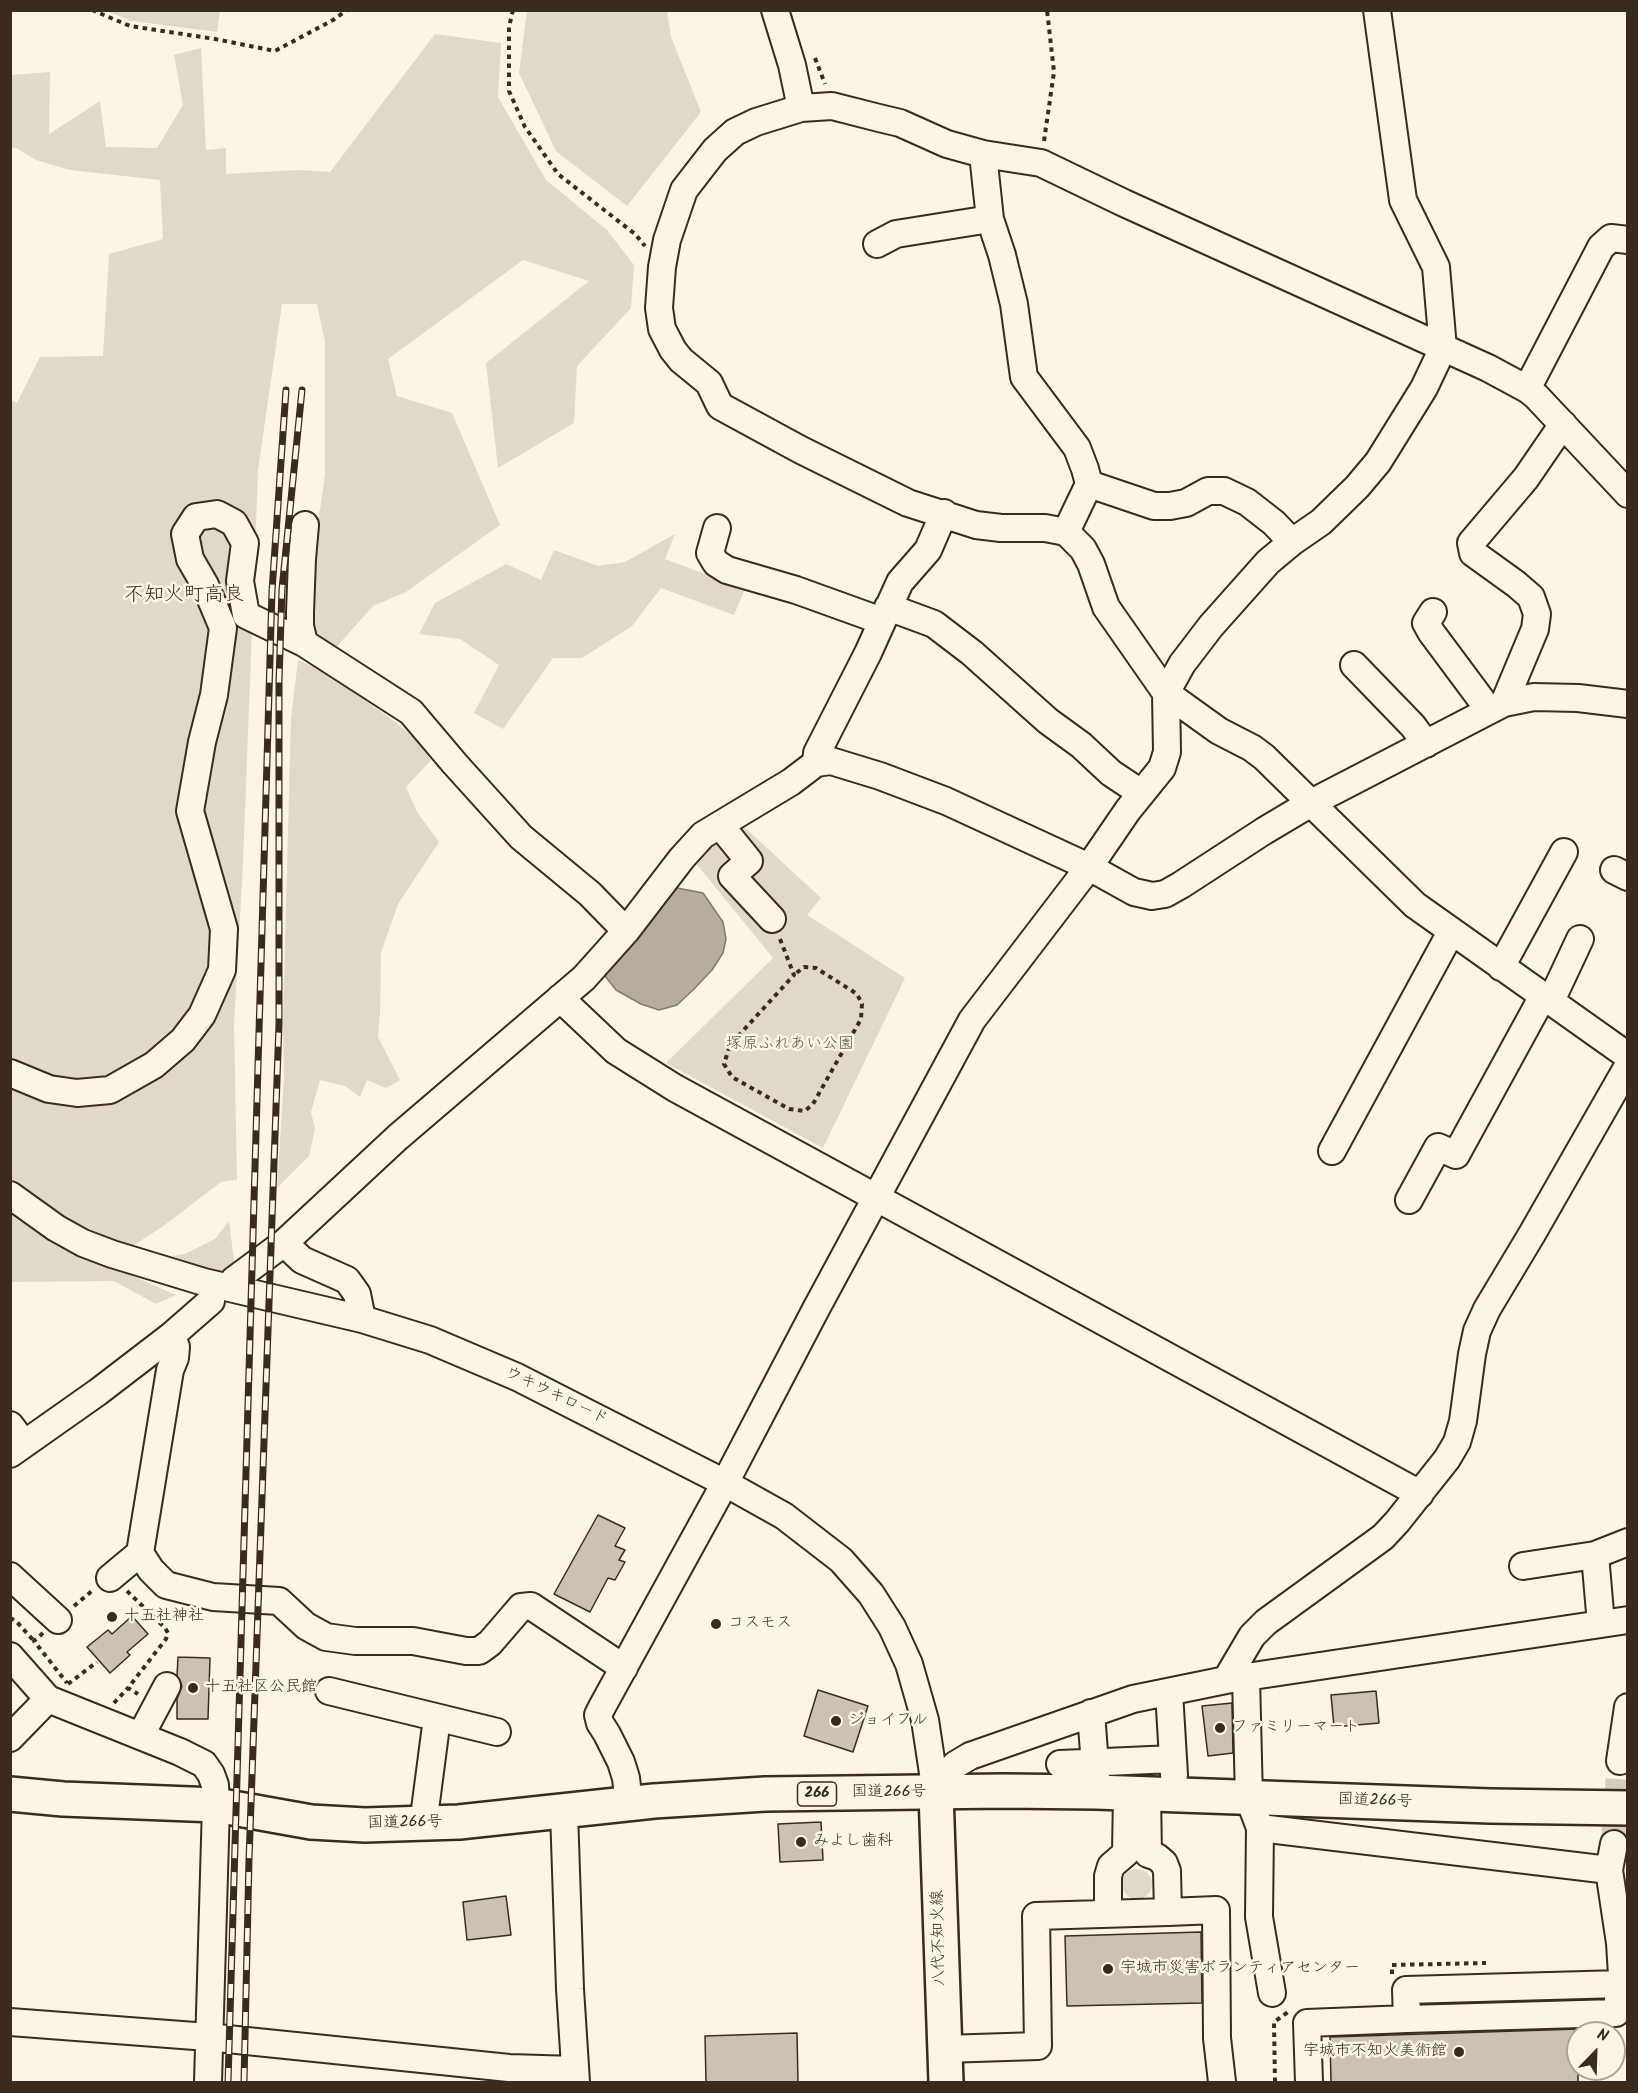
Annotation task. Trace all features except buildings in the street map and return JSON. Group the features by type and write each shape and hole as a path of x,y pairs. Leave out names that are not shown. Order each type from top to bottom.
{"main road":[{"name":"国道266号","path":"10,1794 216,1805 311,1822 365,1825 423,1825 628,1804 765,1794 936,1793 1128,1787 1254,1813 1490,1806 1628,1808"},
{"name":"八代不知火線","path":"936,1793 945,2082"}],"street":[{"path":"775,10 792,65 801,108"},
{"path":"628,1804 626,1778 621,1762 598,1715 725,1483 972,1020 1162,768 1167,752 1166,693 1182,664 1211,626 1268,562 1321,522 1357,487 1378,462 1424,388 1443,348 1436,267 1403,200 1377,10"},
{"path":"1628,494 1527,389 1488,368 1041,163 983,154 947,144 900,123 832,106 801,108 756,122 735,132 700,166 684,190 673,219 662,267 659,308 662,329 681,360 709,383 720,406 801,450 908,503 976,525 1001,528 1045,528 1066,532 1083,549 1091,564 1106,607 1166,693 1219,731 1252,748 1311,803 1400,893 1451,932 1628,1056"},
{"path":"983,154 990,219 1014,304 1024,377 1077,448 1089,484 1066,532"},
{"path":"877,244 896,234 990,219"},
{"path":"1527,389 1601,247 1611,238 1628,240"},
{"path":"1497,706 1535,629 1537,614 1531,597 1473,552 1471,543 1526,478 1563,424"},
{"path":"1089,484 1154,506 1186,503 1208,491 1224,491 1247,502 1274,523 1292,542"},
{"path":"816,763 817,753 900,582 928,550 944,513"},
{"path":"10,1073 49,1089 77,1093 110,1090 154,1065 183,1040 202,1015 222,970 224,929 190,812 201,742 214,695 223,628 205,585 190,559 185,534 196,517 217,514 234,523 245,543 240,581 246,615 304,644 411,711 521,837 590,894 626,931"},
{"path":"304,644 300,612 305,525"},
{"path":"717,528 710,553 716,563 728,570 885,614 934,624 972,653 1048,721 1081,745 1111,773 1142,793"},
{"path":"1433,612 1426,623 1431,632 1497,706"},
{"path":"1354,665 1413,726 1426,744"},
{"path":"234,1280 284,1243 398,1137 584,978 626,931 682,858 703,835 791,782 816,763 831,760 946,801 1089,867 1134,892 1152,896 1166,894 1311,803 1497,706 1534,696 1628,704"},
{"path":"720,825 749,861 732,876 772,919"},
{"path":"1501,967 1564,852"},
{"path":"1332,1151 1451,932"},
{"path":"1409,1200 1438,1147 1456,1155 1580,939"},
{"path":"560,998 616,1051 675,1088 1420,1494"},
{"path":"1272,1993 1259,1917 1254,1813 1236,1679 1252,1636 1266,1622 1383,1537 1447,1459 1463,1421 1477,1331 1487,1309 1628,1066"},
{"name":"ウキウキロード","path":"10,1196 56,1228 83,1243 112,1254 204,1282 362,1319 430,1340 517,1377 725,1483 784,1516 841,1560 871,1594 892,1627 909,1664 926,1720 936,1793"},
{"path":"284,1243 302,1260 346,1280 357,1294 362,1319"},
{"path":"15,1441 171,1336 211,1300"},
{"path":"171,1336 176,1347 176,1358 170,1370 140,1553 150,1570 166,1585 213,1597 279,1601 306,1626 326,1637 355,1641 413,1641 466,1651 479,1651 490,1644 521,1607 531,1606 624,1668"},
{"path":"1523,1566 1595,1555 1628,1542"},
{"path":"110,1578 140,1553"},
{"path":"1595,1555 1601,1624"},
{"path":"15,1569 58,1620"},
{"path":"936,1793 955,1765 970,1756 1133,1700 1236,1679 1628,1620"},
{"path":"10,1656 58,1692 153,1712 180,1752 204,1764 208,1769 215,1785 216,1805 208,2082"},
{"path":"329,1691 497,1732"},
{"path":"10,1738 58,1692"},
{"path":"1169,1692 1173,1759"},
{"path":"1620,1761 1628,1707"},
{"path":"1091,1713 1128,1787 1148,1854 1164,1863 1167,1871 1167,1912"},
{"path":"423,1825 437,1718"},
{"path":"1059,1759 1128,1787"},
{"path":"1128,1787 1173,1759"},
{"path":"1128,1787 1173,1759"},
{"path":"1108,1914 1108,1876 1111,1866 1126,1853 1128,1787"},
{"path":"10,2022 208,2037 575,2076 564,1812"},
{"path":"1254,1813 1609,1870"},
{"path":"1309,2082 1308,2023 1616,2013 1622,1984 1620,1943 1609,1870 1614,1844"},
{"path":"944,2049 1038,2046 1036,1916 1216,1910 1217,2038 1222,2082"}],"path":[{"path":"92,10 130,26 275,51 347,10"},
{"path":"513,10 509,27 510,91 525,127 558,174 635,234 662,267"},
{"path":"1041,163 1054,72 1047,10"},
{"path":"772,919 794,975"},
{"path":"804,967 816,968 857,994 862,1004 861,1019 813,1104 805,1111 789,1109 732,1077 724,1064 730,1045 794,975 804,967"},
{"path":"34,1641 105,1578 110,1578 168,1633 166,1639 120,1699 111,1704"},
{"path":"10,1618 34,1641 58,1692"},
{"path":"58,1692 97,1662"},
{"path":"128,1688 153,1712"},
{"path":"58,1692 78,1689"},
{"path":"1275,2082 1274,2022 1288,2012"}],"green space":[{"path":"107,11 220,11 217,32 132,21"},
{"path":"527,11 667,11 671,37 701,112 627,206 556,151 519,73"},
{"path":"435,34 501,43 498,97 546,180 607,230 634,265 631,308 577,366 574,423 498,468 486,363 589,281 523,260 388,359 397,396 452,413 500,525 406,592 373,606 331,653 314,631 307,600 325,475 325,342 317,304 282,304 258,470 243,864 234,1024 237,1180 221,1182 162,1227 131,1247 56,1214 11,1184 10,400 17,403 40,357 103,356 109,254 163,239 160,180 70,170 36,160 16,148 11,149 11,75 50,72 49,134 100,101 106,147 157,148 183,105 174,55 201,48 206,150 226,148 226,174 299,170 330,172"},
{"path":"675,534 665,559 745,589 734,615 661,588 632,626 582,658 553,658 503,729 474,713 499,665 460,639 419,634 435,603 506,564 541,580 554,550 598,566 625,562"},
{"path":"298,660 325,672 414,737 431,760 406,787 417,812 439,842 398,904 381,953 378,1037 400,1080 386,1088 367,1080 360,1097 345,1086 320,1080 311,1112 315,1129 309,1156 277,1188 284,1078 283,1021 291,718"},
{"name":"塚原ふれあい公園","path":"740,823 821,898 807,915 905,978 823,1148 666,1063 773,958 694,861 704,848"},
{"path":"10,1207 110,1266 176,1295 156,1304 114,1281 11,1282"},
{"path":"229,1221 235,1269 225,1277 172,1256 185,1254 215,1239"},
{"path":"1137,1869 1148,1873 1152,1884 1148,1895 1137,1899 1126,1895 1122,1884 1126,1873"}],"shaded area":[{"path":"677,888 703,893 723,922 726,939 723,953 712,970 677,1005 659,1010 641,1004 616,990 602,972 666,893"}],"tunnel":[{"path":"1614,1844 1620,1761"}],"railway":[{"path":"228,2082 272,591 286,390"},
{"path":"244,2082 249,1859 279,1024 279,681 282,589 302,390"}],"place":[{"name":"十五社神社","path":"112,1617"},
{"name":"コスモス","path":"716,1624"},
{"name":"十五社区公民館","path":"193,1688"},
{"name":"ジョイフル","path":"836,1721"},
{"name":"ファミリーマート","path":"1220,1728"},
{"name":"みよし歯科","path":"801,1842"},
{"name":"宇城市災害ボランティアセンター","path":"1108,1969"},
{"name":"宇城市不知火美術館","path":"1459,2052"}],"district":[{"name":"不知火町高良","path":"184,597"}]}
